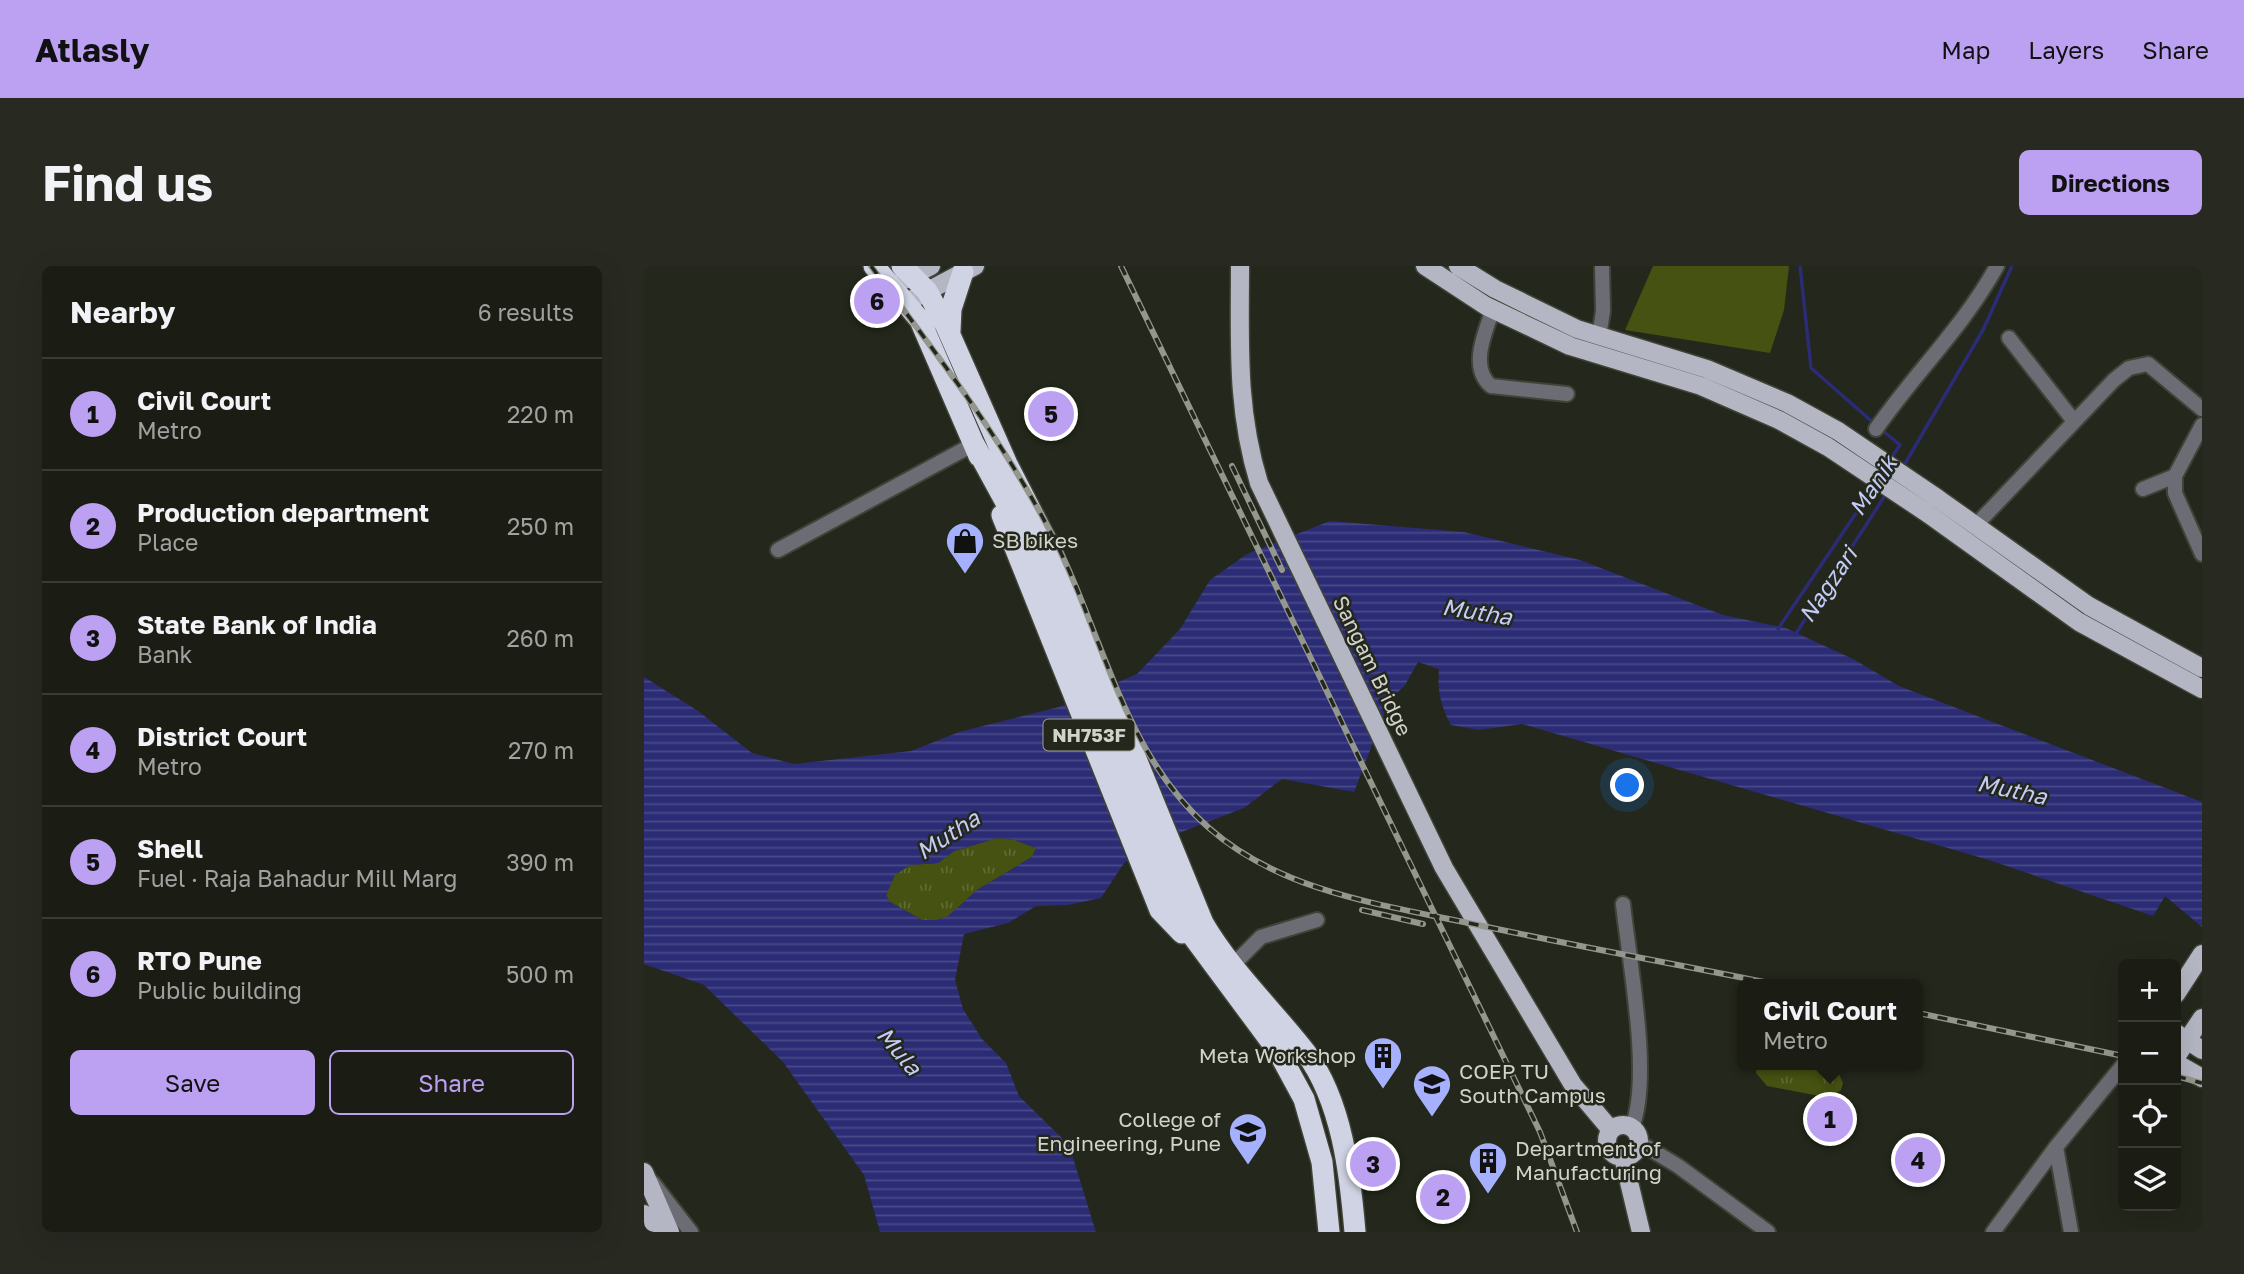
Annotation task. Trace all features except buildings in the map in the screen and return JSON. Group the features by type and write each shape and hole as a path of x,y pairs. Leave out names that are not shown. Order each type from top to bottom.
{"highway":[{"name":"NH753F","path":"874,266 920,320 974,444 1034,554 1175,903 1307,1055 1326,1090 1338,1125 1352,1198 1355,1232"},
{"path":"950,333 951,309 969,269"},
{"name":"NH753F","path":"918,275 950,333 1007,464 1034,554 1175,903 1195,943 1278,1051 1304,1099 1322,1162 1329,1232"},
{"name":"NH753F","path":"974,444 1023,516"}],"main road":[{"name":"Sangam Bridge","path":"1240,266 1240,386 1246,441 1259,483 1444,868 1573,1085 1611,1130"},
{"path":"1425,266 1493,309 1570,346 1701,386 1828,447 1927,513 2079,622 2202,689"},
{"path":"900,294 918,275 969,269"},
{"path":"1469,269 1544,313 1599,337 1707,369 1750,387 1838,431 2089,606 2202,668"},
{"path":"1744,405 1750,387"},
{"path":"1945,527 1957,513"},
{"path":"2181,986 2202,954"},
{"path":"2188,1041 2201,1020"},
{"path":"2181,1066 2202,1077"},
{"path":"1619,1125 1636,1135 1636,1152 1623,1157 1615,1154 1608,1147 1607,1139 1611,1130 1619,1125"},
{"path":"1623,1157 1641,1232"},
{"path":"644,1172 670,1232"},
{"path":"644,1214 651,1232"}],"street":[{"path":"1599,337 1603,311 1601,266"},
{"path":"1879,424 1982,292 1997,266"},
{"path":"1493,309 1481,352 1479,372 1484,380 1491,386 1566,394"},
{"path":"2009,338 2073,420"},
{"path":"1976,525 2073,420 2114,380 2138,364 2148,364 2202,409"},
{"path":"2202,425 2175,476 2175,493 2202,554"},
{"path":"778,550 974,444"},
{"path":"2143,489 2175,476"},
{"path":"2188,521 2202,516"},
{"path":"1622,904 1639,1052 1641,1098 1636,1135 1768,1232"},
{"path":"1232,966 1261,937 1317,920"},
{"path":"1993,1232 2056,1147 2118,1071"},
{"path":"2056,1147 2071,1232"},
{"path":"644,1172 691,1232"}],"green space":[{"path":"1653,266 1789,266 1784,310 1770,353 1625,330"},
{"path":"997,838 1015,840 1036,848 1032,857 977,890 949,916 937,920 922,920 890,902 886,895 895,874 910,865 938,863 954,851"},
{"path":"1756,1070 1837,1070 1843,1083 1841,1090 1830,1098 1767,1086"}],"water":[{"path":"1330,521 1464,532 1580,560 1723,615 1786,628 1853,659 1899,686 2202,802 2202,927 2165,896 2153,916 1989,860 1522,724 1479,730 1451,725 1440,698 1439,669 1418,662 1405,685 1389,701 1354,792 1282,779 1244,808 1184,831 1124,863 1101,898 1068,905 1036,906 1008,923 964,934 955,980 963,1009 982,1039 1006,1063 1019,1096 1069,1145 1096,1232 880,1232 864,1175 783,1062 704,985 644,964 644,677 698,711 752,753 794,764 911,751 959,732 1059,707 1137,674 1180,629 1210,580 1247,554","holes":["997,838 1015,840 1036,848 1032,857 977,890 948,916 937,920 922,920 890,902 886,895 895,875 910,865 938,863 954,851"]}],"waterway":[{"name":"Manik","path":"1800,266 1811,368 1876,425"},
{"name":"Nagzari","path":"1903,467 1983,330 2012,266"},
{"name":"Manik","path":"1882,430 1900,445 1890,460"},
{"name":"Manik","path":"1778,629 1875,485"},
{"name":"Nagzari","path":"1795,635 1886,494"}],"railway":[{"path":"871,266 966,395 1031,496 1068,569 1134,727 1154,763 1179,797 1209,828 1238,850 1269,868 1336,893 1407,911 1749,979"},
{"path":"1121,266 1540,1132 1577,1232"},
{"path":"1232,466 1282,570"},
{"path":"1362,910 1423,924"},
{"path":"1923,1014 2118,1055"},
{"path":"2181,1077 2202,1083"}],"place":[{"name":"RTO Pune","path":"877,301"},
{"name":"Shell","path":"1051,414"},
{"name":"SB bikes","path":"965,575"},
{"name":"Meta Workshop","path":"1383,1090"},
{"name":"COEP TU South Campus","path":"1432,1118"},
{"name":"Civil Court","path":"1830,1119"},
{"name":"District Court","path":"1918,1160"},
{"name":"State Bank of India","path":"1373,1164"},
{"name":"College of Engineering, Pune","path":"1248,1166"},
{"name":"Department of Manufacturing","path":"1488,1195"},
{"name":"Production department","path":"1443,1197"}],"water label":[{"name":"Mutha","path":"1477,612"},
{"name":"Mutha","path":"2012,790"},
{"name":"Mutha","path":"948,835"},
{"name":"Mula","path":"899,1051"}]}
